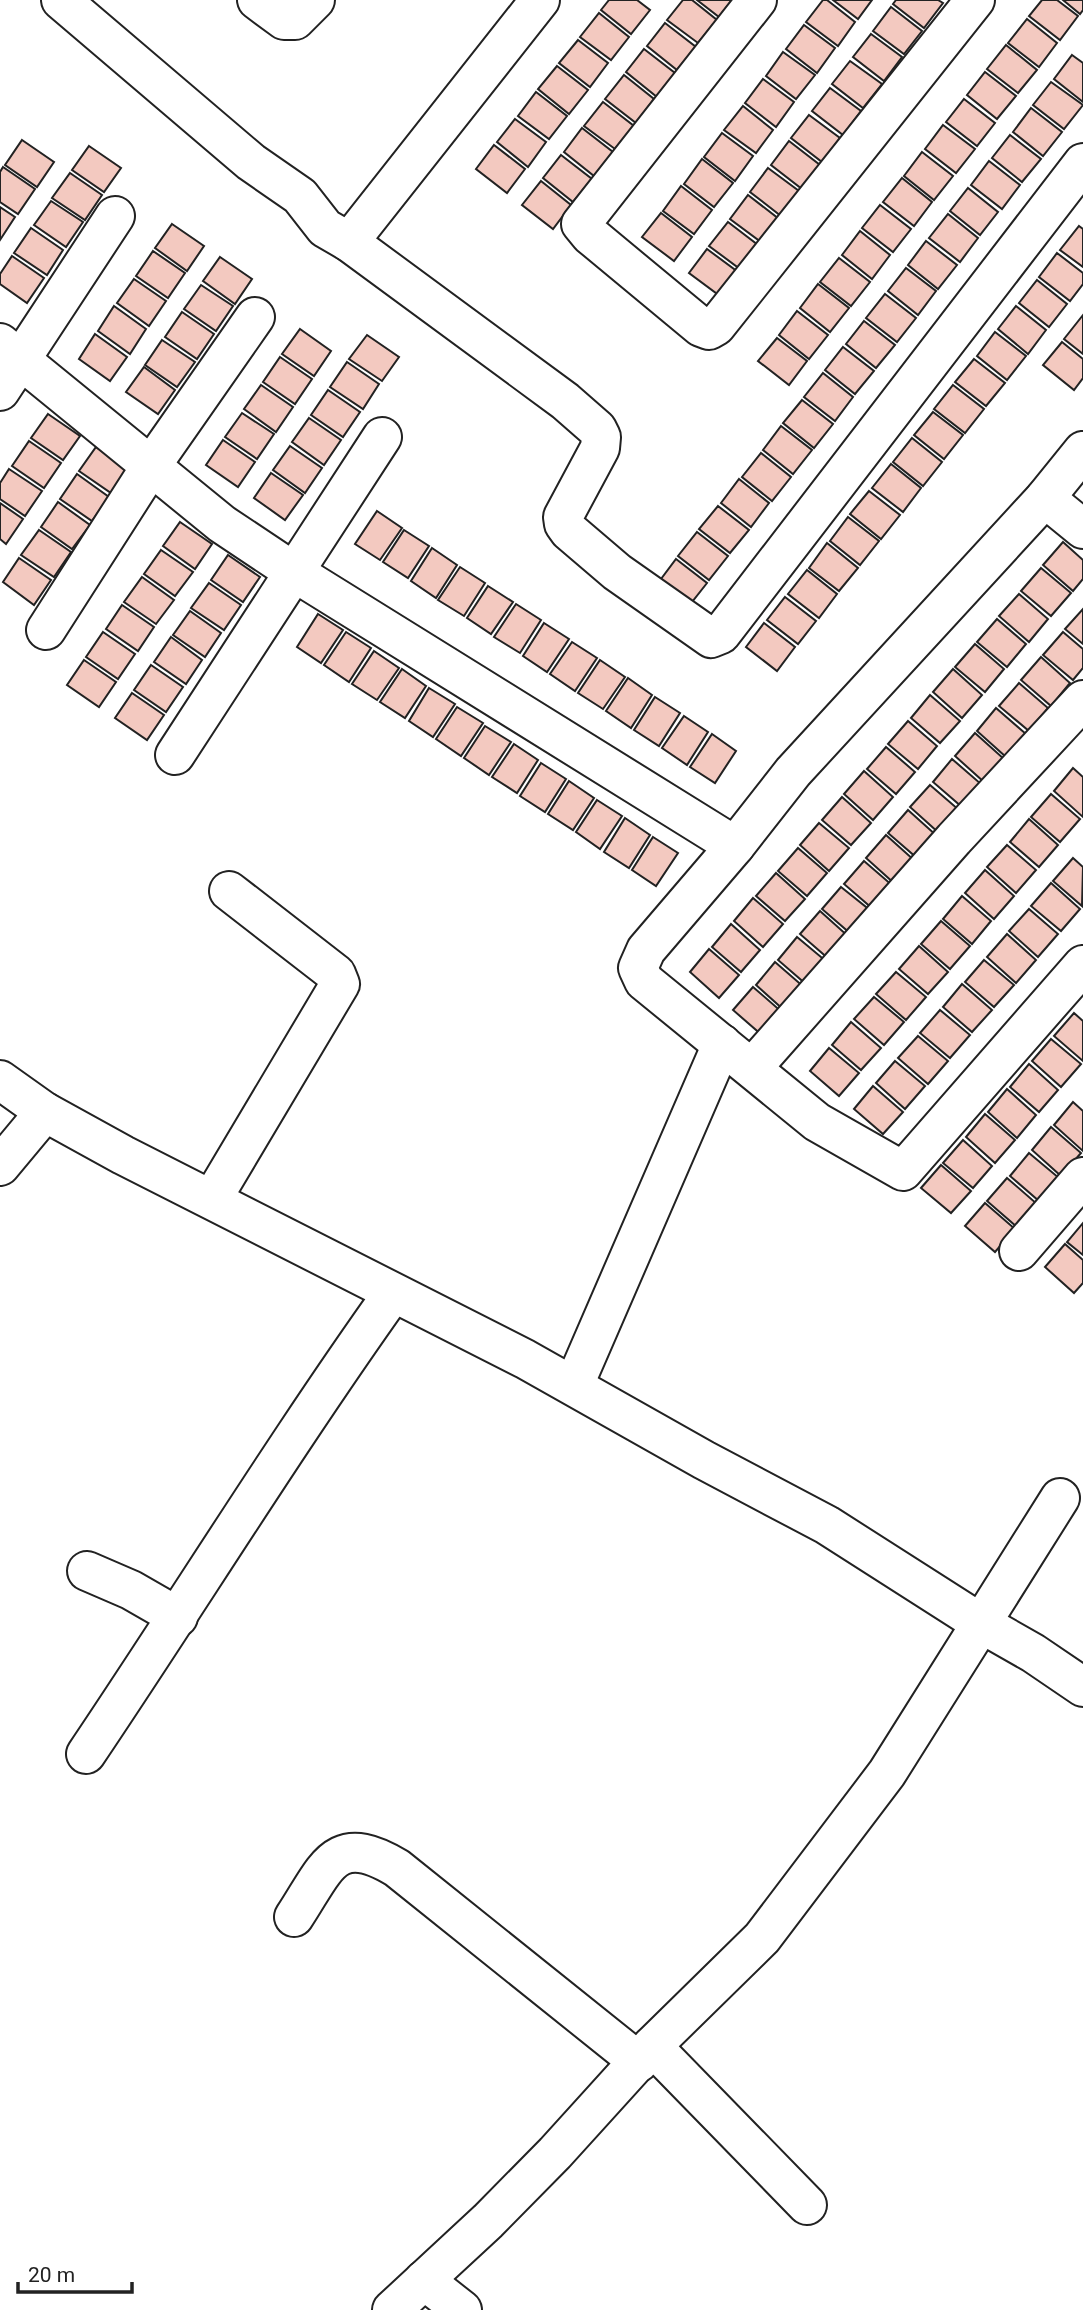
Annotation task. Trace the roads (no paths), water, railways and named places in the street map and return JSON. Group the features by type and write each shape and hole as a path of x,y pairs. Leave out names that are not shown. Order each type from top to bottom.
{"street":[{"path":"61,0 251,162 300,197 325,228 349,242 565,401 597,429 601,437 600,448 563,517 564,524 617,572 711,638 722,634 1083,163"},
{"path":"257,0 284,20 295,20 315,0"},
{"path":"349,242 540,0"},
{"path":"757,0 581,224 590,235 701,327 709,330 716,326 975,0"},
{"path":"115,216 7,365 151,466 222,524 294,572 735,846"},
{"path":"46,630 151,466 255,317"},
{"path":"175,755 382,437"},
{"path":"1083,452 1049,493 793,772 735,846 646,950 638,968 644,981 817,1122 903,1171 1083,965"},
{"path":"1049,493 1083,529"},
{"path":"752,1068 954,839 1083,700"},
{"path":"212,1199 340,984 336,974 229,891"},
{"path":"574,1385 722,1044"},
{"path":"0,1080 45,1112 123,1155 574,1385 704,1460 827,1525 1083,1687"},
{"path":"0,1166 45,1112"},
{"path":"1019,1251 1083,1177"},
{"path":"86,1754 344,1362 393,1293"},
{"path":"392,2310 488,2221 646,2054 762,1938 887,1773 1060,1498"},
{"path":"87,1571 131,1590 178,1617"},
{"path":"294,1917 331,1860 353,1852 376,1855 646,2054 807,2205"},
{"path":"424,2280 462,2310"}]}
